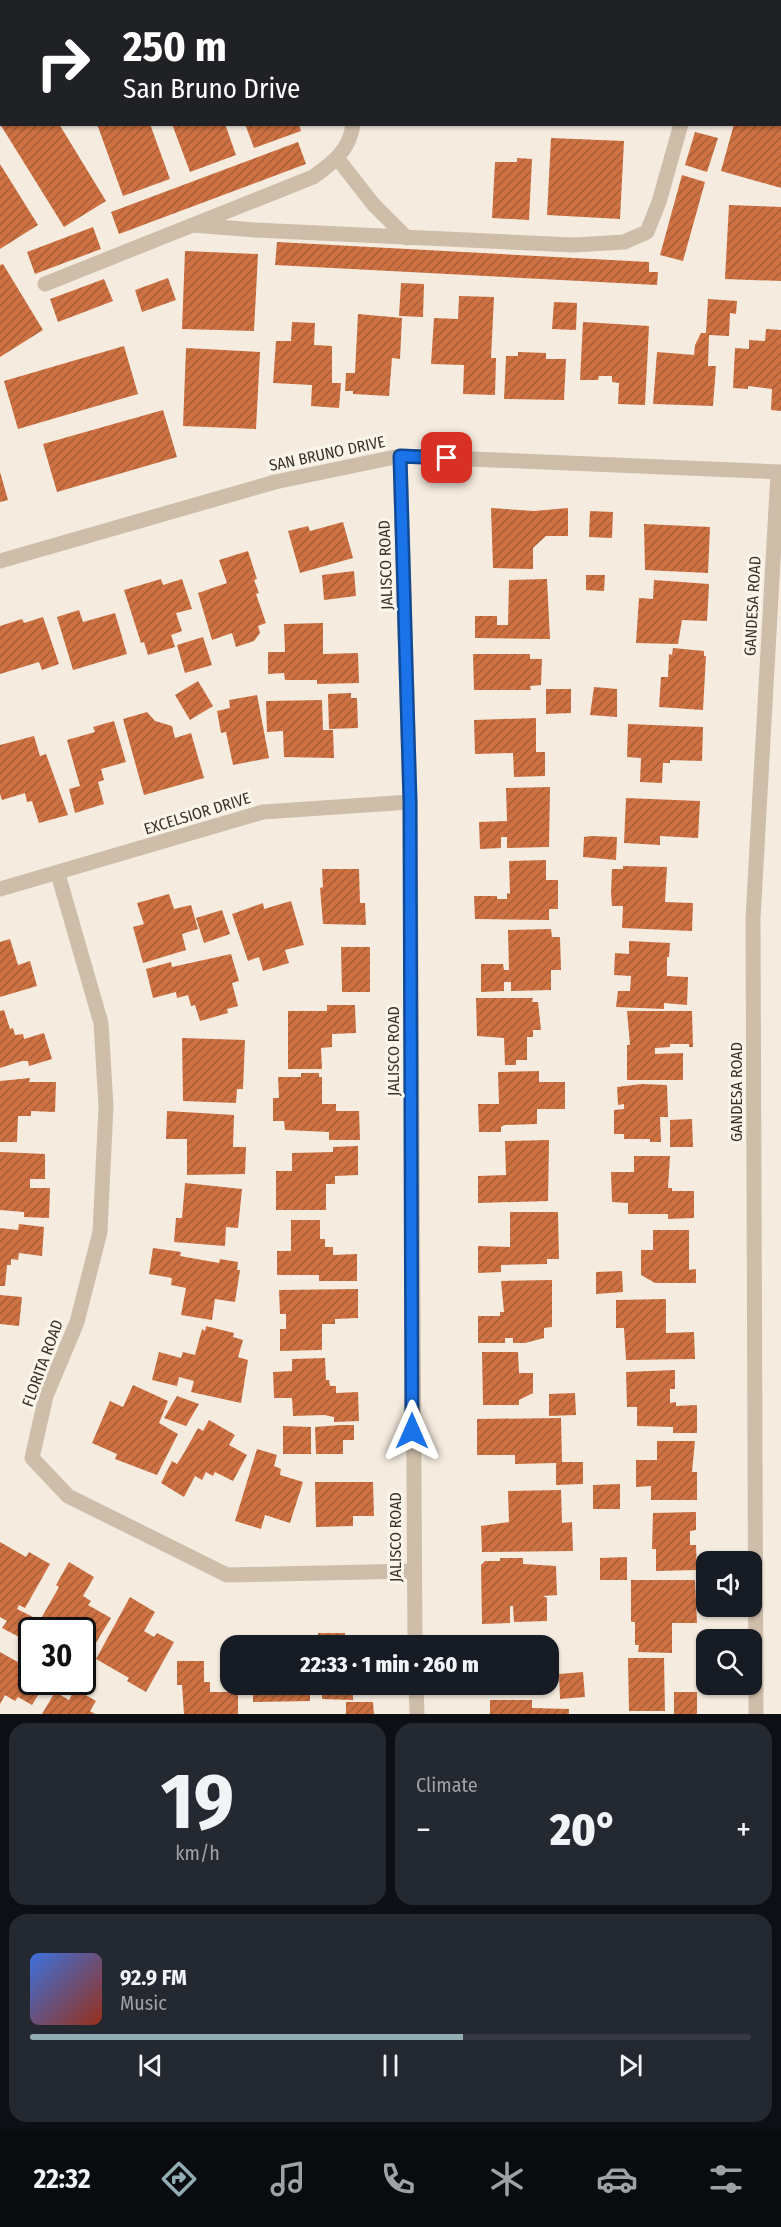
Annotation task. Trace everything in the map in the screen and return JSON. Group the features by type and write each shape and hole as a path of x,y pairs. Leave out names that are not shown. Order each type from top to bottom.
{"street":[{"path":"45,284 313,177 338,159 352,135 353,126"},
{"path":"192,225 574,245 624,242 647,232 659,202 680,126"},
{"path":"338,159 373,204 407,238"},
{"name":"SAN BRUNO DRIVE","path":"0,561 275,482 400,456 779,472"},
{"name":"JALISCO ROAD","path":"400,456 410,802 415,1635"},
{"name":"GANDESA ROAD","path":"756,1714 753,919 779,472"},
{"name":"EXCELSIOR DRIVE","path":"0,889 58,874 263,812 410,802"},
{"name":"FLORITA ROAD","path":"58,874 101,1023 106,1106 100,1232 77,1322 46,1396 32,1458 68,1496 227,1575 413,1570"},
{"path":"416,1695 417,1714"}],"building":[{"path":"1,126 60,126 106,201 64,227"},
{"path":"98,126 151,126 170,179 123,196"},
{"path":"173,126 226,126 236,155 190,172"},
{"path":"246,126 300,126 301,131 254,148"},
{"path":"733,126 781,126 781,188 721,171"},
{"path":"695,132 718,138 707,172 685,165"},
{"path":"551,138 624,141 620,219 547,215"},
{"path":"298,142 306,164 119,234 111,212"},
{"path":"517,158 532,159 529,220 492,218 495,162 517,162"},
{"path":"0,164 38,225 0,249"},
{"path":"682,175 705,182 683,261 660,255"},
{"path":"729,205 781,207 781,281 725,279"},
{"path":"93,227 101,249 35,274 27,252"},
{"path":"277,242 649,262 649,272 658,272 657,285 275,265"},
{"path":"185,251 258,254 254,331 182,329"},
{"path":"3,264 43,330 0,357 0,265"},
{"path":"168,278 176,300 142,312 135,290"},
{"path":"104,279 113,301 58,322 50,299"},
{"path":"401,283 424,284 423,317 399,316"},
{"path":"459,296 494,297 491,358 496,358 495,395 463,394 464,365 431,364 434,318 458,319"},
{"path":"708,299 737,301 736,314 730,313 729,336 709,335 708,366 716,366 713,406 653,404 657,352 694,355 695,345 701,333 706,333"},
{"path":"554,302 577,303 576,330 552,329"},
{"path":"358,314 402,318 400,359 392,358 389,396 353,394 353,391 345,391 346,373 355,373"},
{"path":"292,322 315,323 314,345 332,346 332,383 341,383 339,408 311,406 312,385 273,383 276,341 291,341"},
{"path":"583,322 649,326 645,405 618,404 619,383 612,382 612,376 599,376 598,380 580,380"},
{"path":"766,329 781,330 781,411 771,410 772,389 748,386 748,389 733,388 735,348 749,349 749,340 765,341"},
{"path":"124,346 138,394 18,429 4,381"},
{"path":"186,348 260,352 256,429 183,426"},
{"path":"518,352 546,353 546,359 566,359 564,400 504,399 506,356 518,356"},
{"path":"163,410 177,457 57,492 43,444"},
{"path":"0,472 8,500 0,502"},
{"path":"491,508 534,511 568,508 568,536 546,536 533,548 533,569 493,568"},
{"path":"590,511 613,512 612,538 589,537"},
{"path":"343,522 353,558 300,573 288,531 308,526 310,531"},
{"path":"644,524 710,527 708,573 645,570"},
{"path":"248,551 257,579 254,580 259,593 256,594 266,623 258,626 260,633 254,641 236,647 232,633 212,640 198,593 227,583 219,560"},
{"path":"354,571 356,596 324,600 322,575"},
{"path":"586,575 605,575 604,591 586,590"},
{"path":"161,579 163,585 182,579 192,609 176,613 182,631 171,635 175,647 148,655 144,642 141,643 124,590"},
{"path":"547,579 550,639 475,638 475,616 497,616 497,625 508,625 509,580"},
{"path":"654,580 709,584 707,621 682,620 678,644 636,643 639,598 653,599"},
{"path":"79,610 83,622 115,613 127,654 73,670 57,617"},
{"path":"43,617 59,664 42,670 39,662 0,674 0,626 22,619 24,623"},
{"path":"323,623 323,654 358,653 359,683 317,684 317,680 285,680 284,673 268,674 268,652 285,652 284,624"},
{"path":"203,637 212,665 185,673 177,645"},
{"path":"673,648 704,651 704,656 706,656 703,710 659,707 661,677 668,677 669,654 672,655"},
{"path":"473,654 530,654 530,659 542,659 541,685 530,686 531,690 474,690"},
{"path":"198,681 213,706 190,720 175,695"},
{"path":"594,687 617,689 617,717 590,715"},
{"path":"546,689 571,689 571,713 546,714"},
{"path":"351,693 351,698 357,698 358,728 329,729 328,694"},
{"path":"257,695 269,758 233,765 226,732 221,733 217,711 230,708 229,700"},
{"path":"322,700 323,730 333,730 334,758 284,757 283,731 267,732 266,701"},
{"path":"147,712 155,721 172,726 175,738 191,733 204,778 144,795 123,719"},
{"path":"536,718 536,752 545,752 545,776 514,777 513,753 475,754 474,720"},
{"path":"114,721 126,762 101,769 104,780 98,782 104,804 75,813 69,789 80,786 67,740 95,732 93,727"},
{"path":"628,724 703,727 702,761 670,760 670,763 663,763 662,783 640,782 641,758 627,757"},
{"path":"34,736 40,756 46,754 68,815 39,823 32,801 27,802 25,793 2,800 0,794 0,745"},
{"path":"550,787 549,847 507,848 507,837 501,837 501,848 480,849 479,822 507,821 506,788"},
{"path":"626,798 700,801 698,838 660,836 660,845 624,843"},
{"path":"584,837 617,837 616,860 583,857"},
{"path":"546,860 546,880 558,880 558,909 549,909 549,920 475,919 474,896 497,896 497,899 507,899 507,893 510,894 509,861"},
{"path":"623,866 667,867 665,902 693,903 692,931 622,928 623,906 612,906 611,893 612,869 623,869"},
{"path":"322,869 359,869 360,903 365,903 366,925 323,924 320,888 323,887"},
{"path":"169,894 174,909 191,905 198,929 182,934 186,950 143,963 133,927 144,924 137,903"},
{"path":"291,901 304,945 285,950 289,963 263,971 259,957 248,961 232,914 263,903 264,909"},
{"path":"222,910 230,934 204,943 196,918"},
{"path":"551,929 552,937 560,937 561,970 551,970 551,990 511,991 511,982 504,982 504,991 481,992 481,964 503,964 504,970 509,970 508,930"},
{"path":"10,939 18,965 30,961 37,986 0,997 0,942"},
{"path":"629,941 670,943 667,976 688,977 687,1005 664,1003 664,1009 616,1007 618,991 630,991 631,976 614,975 615,953 629,954"},
{"path":"341,947 370,947 370,992 342,992"},
{"path":"231,954 239,981 232,983 238,1006 227,1009 228,1013 200,1021 195,1005 191,1006 188,995 177,998 176,992 153,998 146,969 171,962 172,967"},
{"path":"476,998 533,998 532,1002 538,1002 541,1030 533,1030 533,1037 527,1037 527,1060 516,1060 516,1065 505,1065 504,1038 477,1036"},
{"path":"327,1005 355,1005 356,1033 332,1034 332,1047 321,1048 322,1069 288,1069 288,1011 327,1011"},
{"path":"4,1010 10,1029 13,1028 15,1035 23,1034 24,1039 44,1033 52,1059 29,1066 28,1061 22,1061 0,1068 0,1011"},
{"path":"627,1011 692,1011 693,1047 689,1047 689,1044 670,1044 670,1047 655,1048 655,1054 683,1053 683,1080 627,1080 627,1045 630,1045"},
{"path":"182,1038 245,1040 243,1089 237,1089 236,1103 183,1101"},
{"path":"539,1071 539,1082 565,1082 565,1109 537,1109 537,1124 504,1125 501,1127 501,1132 479,1132 478,1104 499,1104 498,1072"},
{"path":"301,1073 319,1073 319,1077 322,1077 322,1104 336,1104 336,1111 359,1111 360,1140 329,1140 329,1132 285,1130 284,1121 273,1121 273,1098 279,1098 278,1077 301,1077"},
{"path":"30,1078 29,1082 56,1082 55,1112 31,1111 31,1116 18,1116 17,1142 0,1142 0,1081"},
{"path":"642,1084 667,1085 668,1117 660,1117 661,1142 650,1142 650,1139 624,1139 624,1134 614,1134 614,1110 624,1109 624,1104 618,1105 617,1087"},
{"path":"167,1111 234,1115 233,1147 246,1147 245,1174 187,1175 187,1139 166,1139"},
{"path":"692,1119 693,1147 670,1147 670,1120"},
{"path":"549,1140 548,1201 478,1203 478,1176 506,1175 505,1141"},
{"path":"358,1146 358,1175 335,1176 335,1184 326,1184 326,1210 276,1210 276,1171 292,1171 292,1153 333,1152 333,1147"},
{"path":"0,1152 45,1154 45,1179 30,1179 30,1188 50,1188 49,1218 24,1217 24,1212 0,1210"},
{"path":"634,1156 670,1156 668,1188 672,1188 672,1191 694,1191 694,1218 668,1219 668,1214 628,1214 628,1203 612,1202 611,1172 634,1172"},
{"path":"185,1183 242,1189 238,1228 226,1227 225,1246 174,1242 176,1218 182,1218"},
{"path":"510,1212 558,1212 559,1259 547,1259 547,1264 501,1265 501,1272 478,1273 478,1246 510,1247"},
{"path":"291,1220 320,1220 320,1239 325,1239 325,1247 333,1247 333,1255 357,1254 357,1281 319,1281 319,1275 277,1275 277,1251 291,1251"},
{"path":"19,1224 44,1227 42,1256 19,1253 18,1260 11,1259 11,1265 7,1265 5,1286 0,1286 0,1228 18,1230"},
{"path":"653,1230 689,1230 689,1270 696,1269 696,1283 655,1283 641,1275 641,1250 653,1250"},
{"path":"153,1248 181,1252 180,1256 219,1263 220,1259 238,1262 237,1270 240,1270 235,1302 215,1299 212,1320 181,1315 186,1288 171,1285 172,1278 149,1274"},
{"path":"622,1271 623,1292 596,1294 596,1272"},
{"path":"552,1280 552,1327 544,1328 544,1338 525,1343 513,1343 513,1338 505,1338 505,1343 478,1343 478,1316 500,1316 500,1312 504,1312 501,1281"},
{"path":"358,1289 358,1318 335,1319 335,1324 322,1324 322,1350 280,1351 280,1329 286,1329 286,1314 280,1314 279,1290"},
{"path":"0,1295 22,1297 19,1326 0,1324"},
{"path":"666,1299 666,1333 694,1332 695,1359 626,1360 624,1328 616,1328 616,1300"},
{"path":"206,1326 234,1333 233,1337 243,1340 238,1357 248,1360 241,1403 191,1392 194,1381 179,1377 177,1386 152,1380 159,1352 181,1358 183,1352 195,1355 202,1329 205,1331"},
{"path":"482,1352 518,1352 519,1373 533,1373 533,1393 519,1400 519,1405 483,1405"},
{"path":"325,1358 326,1380 329,1380 330,1386 336,1386 336,1393 358,1392 359,1421 334,1422 334,1417 324,1415 293,1416 292,1398 274,1398 273,1372 292,1371 292,1359"},
{"path":"675,1370 675,1389 670,1389 670,1403 676,1402 676,1406 697,1405 697,1433 673,1433 673,1427 637,1426 637,1407 627,1407 626,1372"},
{"path":"133,1385 168,1401 159,1423 178,1434 157,1475 115,1459 117,1454 92,1443 110,1401 123,1407"},
{"path":"575,1393 576,1415 549,1416 549,1394"},
{"path":"177,1396 199,1404 186,1426 164,1418"},
{"path":"561,1418 562,1462 583,1462 583,1484 556,1485 556,1463 515,1464 515,1455 477,1455 477,1419"},
{"path":"209,1420 235,1435 229,1445 247,1455 233,1481 215,1472 213,1476 206,1472 202,1480 195,1476 184,1497 161,1483 172,1461 177,1464 198,1428 203,1431"},
{"path":"354,1425 354,1440 343,1440 343,1454 316,1454 315,1427"},
{"path":"283,1426 311,1427 311,1454 283,1454"},
{"path":"657,1441 695,1441 692,1472 697,1472 697,1500 651,1500 651,1486 636,1487 636,1460 657,1460"},
{"path":"257,1449 277,1455 274,1466 281,1469 280,1475 303,1482 290,1523 265,1515 261,1529 235,1521"},
{"path":"315,1482 373,1482 374,1516 353,1516 353,1526 316,1527"},
{"path":"620,1484 620,1509 593,1509 593,1485"},
{"path":"561,1490 562,1523 572,1522 573,1551 482,1552 481,1526 509,1522 508,1491"},
{"path":"696,1512 696,1530 690,1531 690,1545 696,1545 696,1570 656,1571 656,1549 652,1549 653,1513"},
{"path":"0,1542 26,1557 29,1552 50,1564 25,1608 19,1605 17,1609 33,1617 18,1617 18,1636 2,1628 7,1621 0,1617"},
{"path":"627,1557 627,1580 600,1580 600,1558"},
{"path":"500,1558 523,1558 523,1564 556,1566 557,1595 543,1596 547,1598 547,1621 514,1622 513,1606 510,1606 510,1623 482,1624 481,1565 485,1561 500,1561"},
{"path":"69,1562 94,1577 83,1596 91,1601 88,1605 111,1618 96,1643 96,1617 42,1617 59,1587 56,1585"},
{"path":"631,1580 695,1580 697,1623 672,1623 672,1653 638,1652 639,1645 635,1645 635,1622 631,1622"},
{"path":"130,1597 155,1612 144,1631 154,1637 157,1633 174,1642 146,1692 127,1681 129,1678 96,1659"},
{"path":"318,1633 345,1633 345,1635 318,1635"},
{"path":"0,1652 18,1662 18,1695 38,1695 32,1705 18,1697 15,1701 5,1695 0,1704"},
{"path":"628,1658 664,1658 665,1711 629,1711"},
{"path":"177,1661 204,1661 204,1682 210,1682 210,1692 220,1692 220,1695 238,1695 238,1714 184,1714 182,1685 177,1685"},
{"path":"583,1672 585,1697 560,1699 559,1674"},
{"path":"674,1692 696,1692 697,1714 674,1714"},
{"path":"53,1695 60,1695 69,1700 72,1695 86,1695 96,1701 90,1711 95,1714 42,1714"},
{"path":"253,1695 310,1695 310,1701 253,1702"},
{"path":"322,1695 353,1695 353,1700 322,1699"},
{"path":"490,1700 532,1700 532,1708 569,1709 569,1714 490,1714"},
{"path":"346,1702 373,1702 374,1714 346,1714"}],"route":[{"path":"412,1431 410,802 400,456 447,458"}]}
